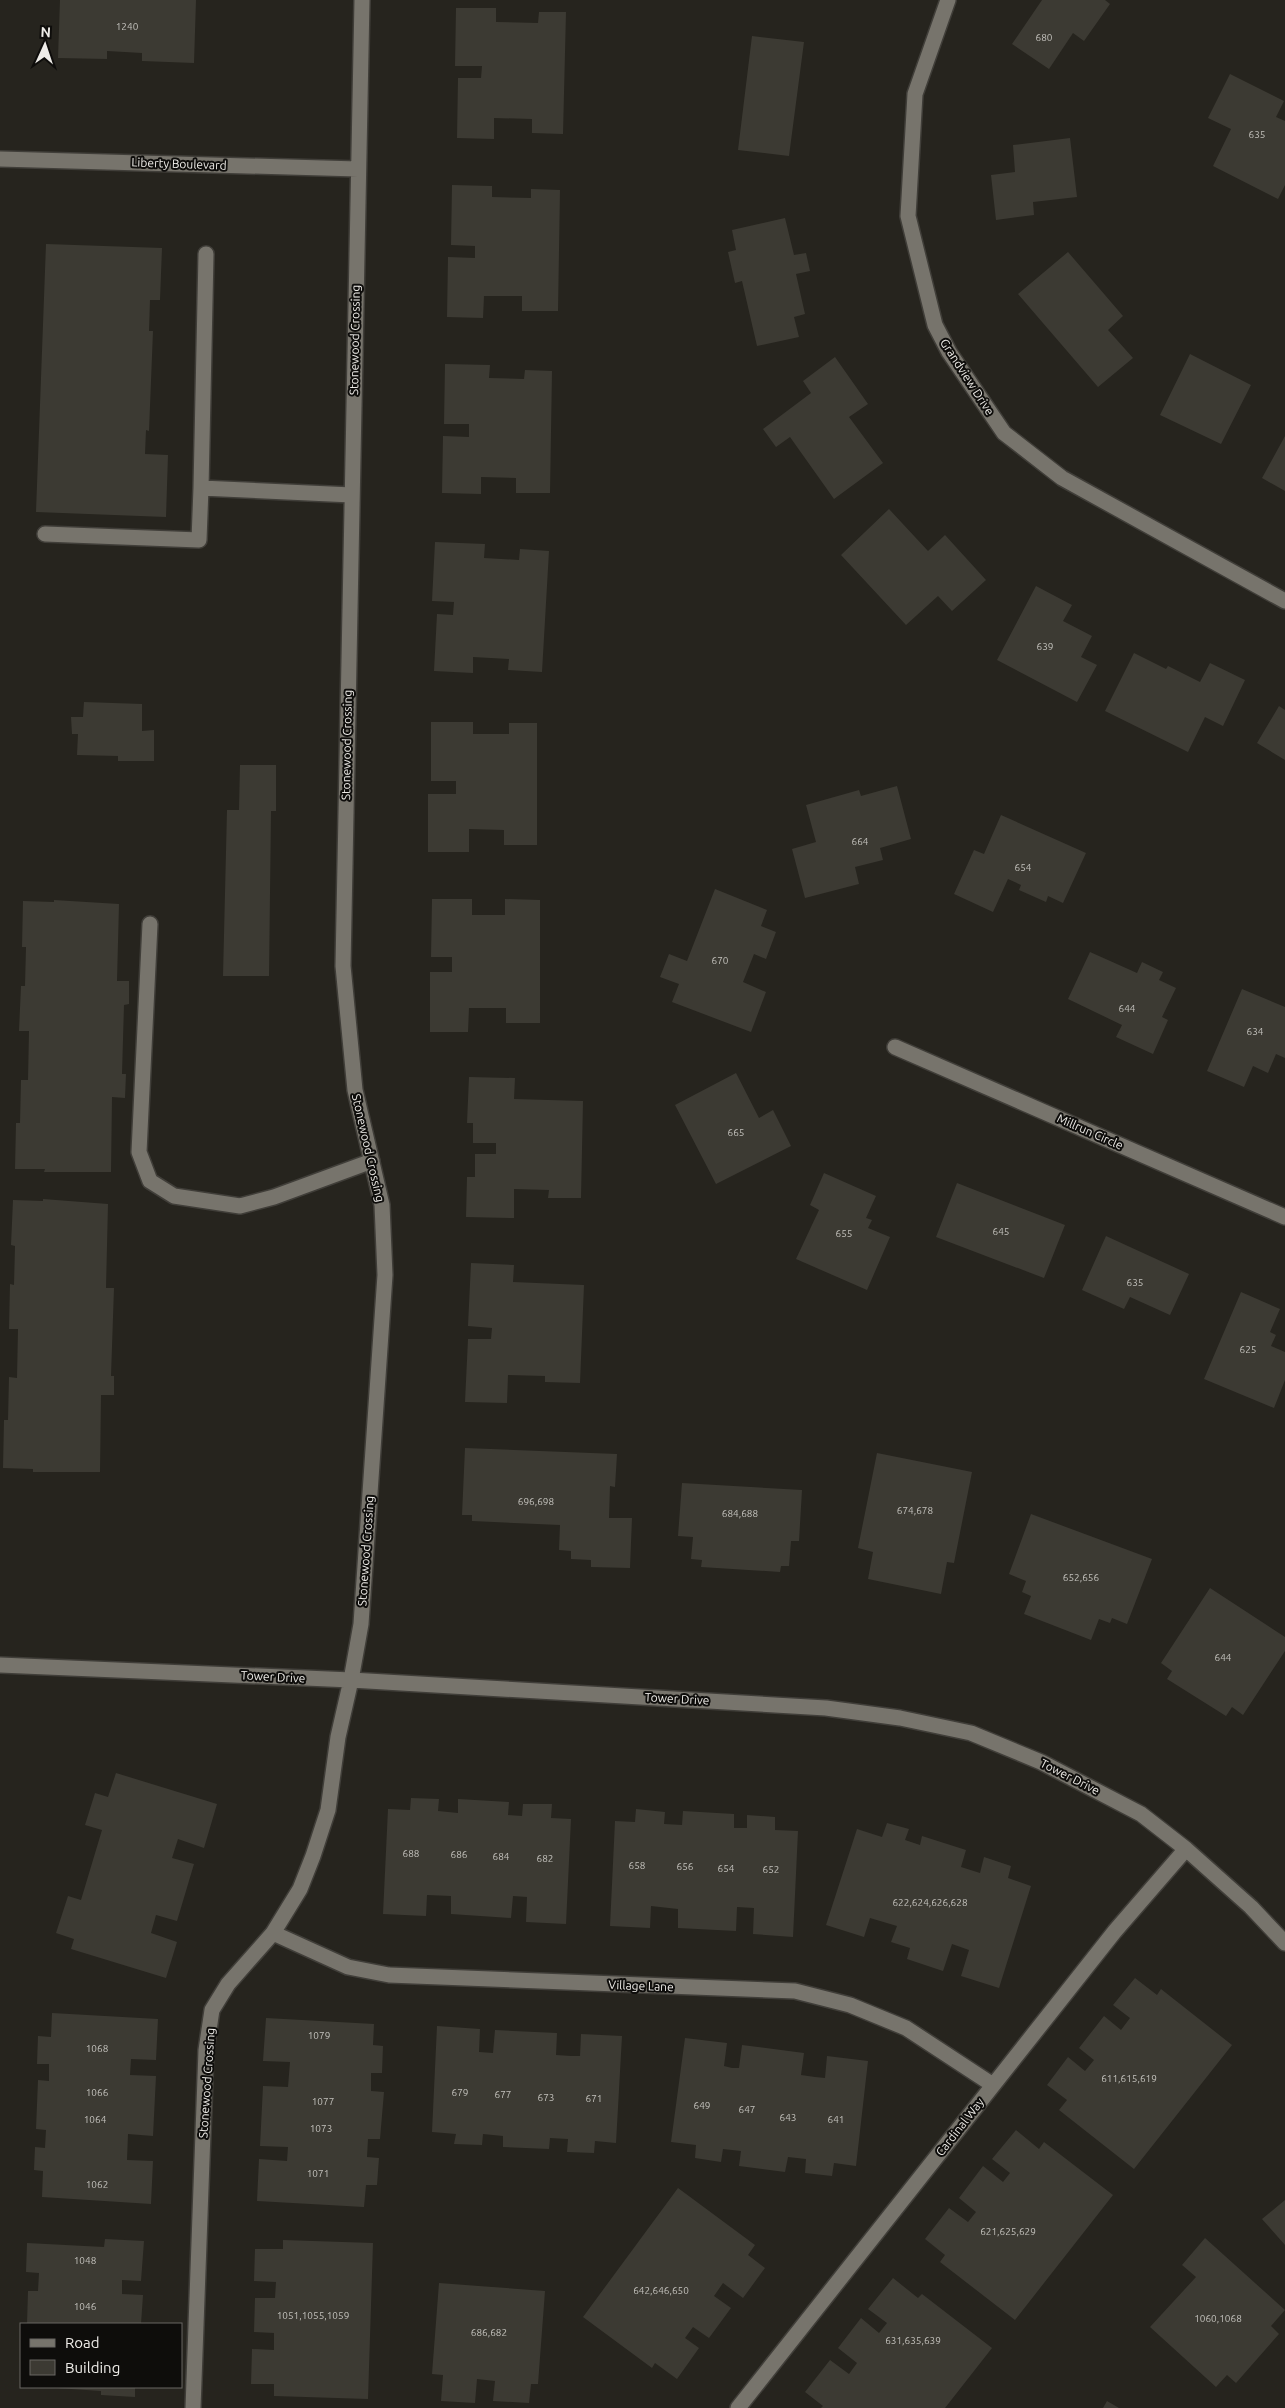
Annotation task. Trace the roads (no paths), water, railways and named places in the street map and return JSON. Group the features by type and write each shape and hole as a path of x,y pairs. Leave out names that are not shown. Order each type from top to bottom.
{"street":[{"name":"Stonewood Crossing","path":"193,2408 206,2050 212,2010 228,1984 273,1933 300,1889 328,1810 338,1737 351,1680 360,1624 385,1275 382,1205 354,1090 343,966 362,0"},
{"name":"Grandview Drive","path":"948,0 915,94 908,216 935,325 949,352 1004,433 1062,478 1285,601"},
{"name":"Liberty Boulevard","path":"0,159 358,169"},
{"path":"45,534 199,540 206,254"},
{"path":"200,488 352,494"},
{"path":"150,924 139,1152 150,1181 174,1196 240,1206 274,1197 372,1161"},
{"name":"Millrun Circle","path":"895,1047 1285,1217"},
{"name":"Tower Drive","path":"0,1665 351,1680 826,1708 900,1718 971,1733 1041,1762 1141,1814 1186,1849 1251,1907 1285,1943"},
{"name":"Cardinal Way","path":"738,2408 1114,1931 1186,1849"},
{"name":"Village Lane","path":"273,1933 348,1967 389,1975 795,1991 850,2005 906,2028 993,2085"}]}
